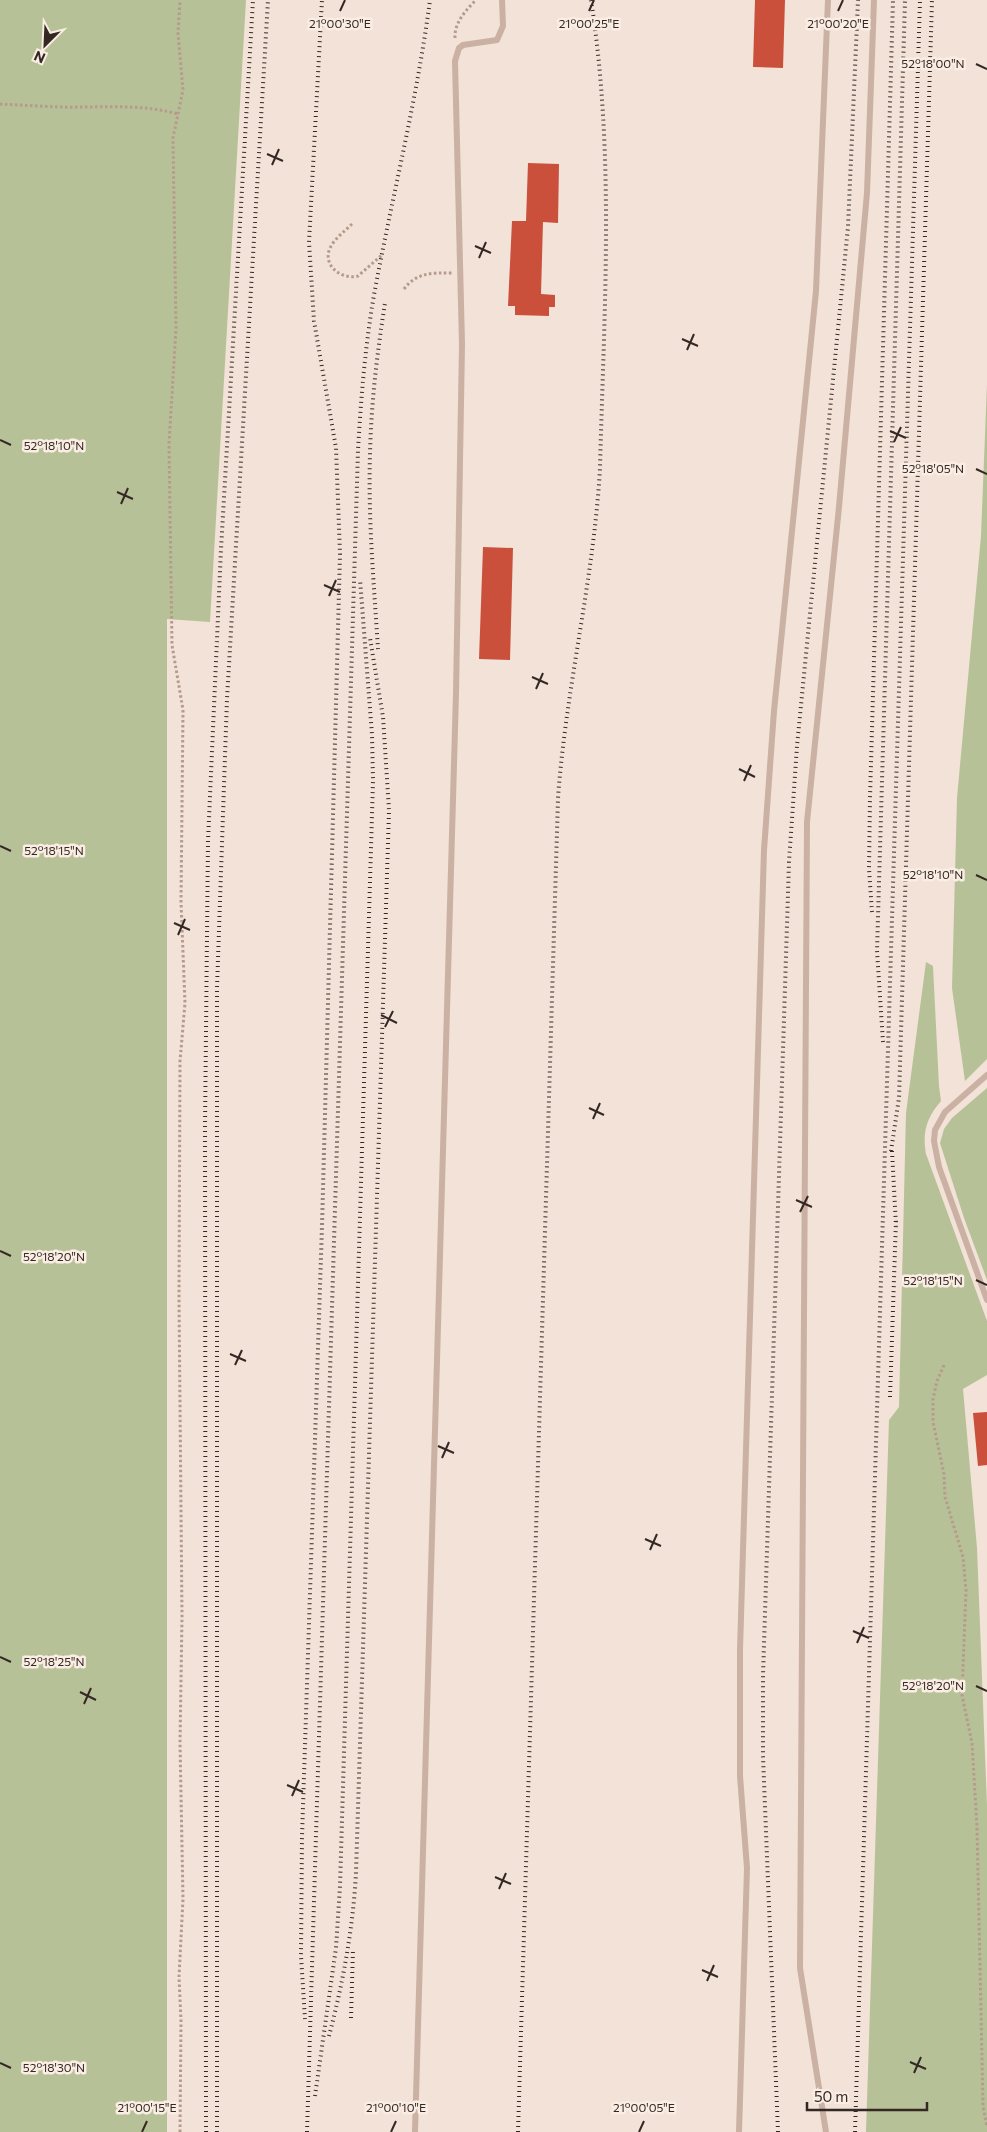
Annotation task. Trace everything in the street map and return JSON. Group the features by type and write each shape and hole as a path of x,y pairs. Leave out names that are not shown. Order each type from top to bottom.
{"lane":[{"path":"415,2132 456,694 462,344 455,61 459,48 469,43 497,40 503,26 502,0"},
{"path":"739,2132 747,1868 740,1776 740,1650 764,850 775,702 816,291 828,0"},
{"path":"826,2132 800,1968 807,822 839,507 867,192 874,0"},
{"path":"987,1075 945,1112 935,1130 934,1141 939,1167 987,1300"}],"path":[{"path":"180,0 178,32 183,90 173,138 176,328 169,444 172,646 183,710 181,902 184,1002 180,1061 182,1618 180,1743 183,1899 179,1977 181,2021 180,2132"},
{"path":"459,48 455,38 456,29 464,14 476,0"},
{"path":"0,104 58,107 132,106 178,114"},
{"path":"352,224 330,248 330,262 335,271 343,276 358,276 382,255"},
{"path":"404,289 412,280 424,274 460,272"},
{"path":"944,1365 937,1381 933,1399 934,1422 944,1474 945,1497 963,1557 966,1591 962,1695 972,1743 976,1818 983,2106 987,2127"}],"green space":[{"path":"0,0 246,0 210,622 167,619 167,2132 0,2132"},
{"path":"987,384 987,1059 965,1081 952,988 957,798 981,536"},
{"path":"926,962 933,966 941,1101 932,1113 925,1132 926,1154 987,1321 987,1375 963,1389 977,1548 987,1806 987,2132 866,2132 889,1420 899,1407 906,1113"},
{"path":"987,1088 987,1280 964,1218 940,1143 944,1129 952,1118"}],"building":[{"path":"755,0 785,0 783,68 753,67"},
{"path":"528,163 559,164 558,223 543,222 541,294 555,295 555,307 549,307 549,316 515,315 515,306 508,306 512,221 526,221"},
{"path":"483,547 513,548 510,660 479,659"},
{"path":"987,1412 987,1465 978,1466 973,1413"}],"railway":[{"path":"206,2132 205,1127 208,841 221,549 253,0"},
{"path":"217,2132 217,988 227,699 268,0"},
{"path":"305,2019 301,1956 302,1837 322,1226 340,554 336,448 314,321 309,242 322,0"},
{"path":"307,2132 358,450 364,372 374,295 404,148 430,0"},
{"path":"518,2132 558,798 567,715 592,550 600,468 605,292 605,175 603,116 591,0"},
{"path":"778,2132 763,1756 763,1676 789,862 797,746 848,227 858,0"},
{"path":"872,912 869,869 870,798 893,0"},
{"path":"883,1042 877,951 905,0"},
{"path":"855,2132 920,0"},
{"path":"891,1151 899,1098 932,0"},
{"path":"378,649 373,577 370,455 375,379 385,303"},
{"path":"315,2096 336,1948 340,1886 373,781 372,735 360,579"},
{"path":"329,2036 347,1955 356,1873 389,810 383,717 370,638"},
{"path":"892,1151 896,1226"},
{"path":"890,1397 896,1220"},
{"path":"351,2018 353,1948"}]}
